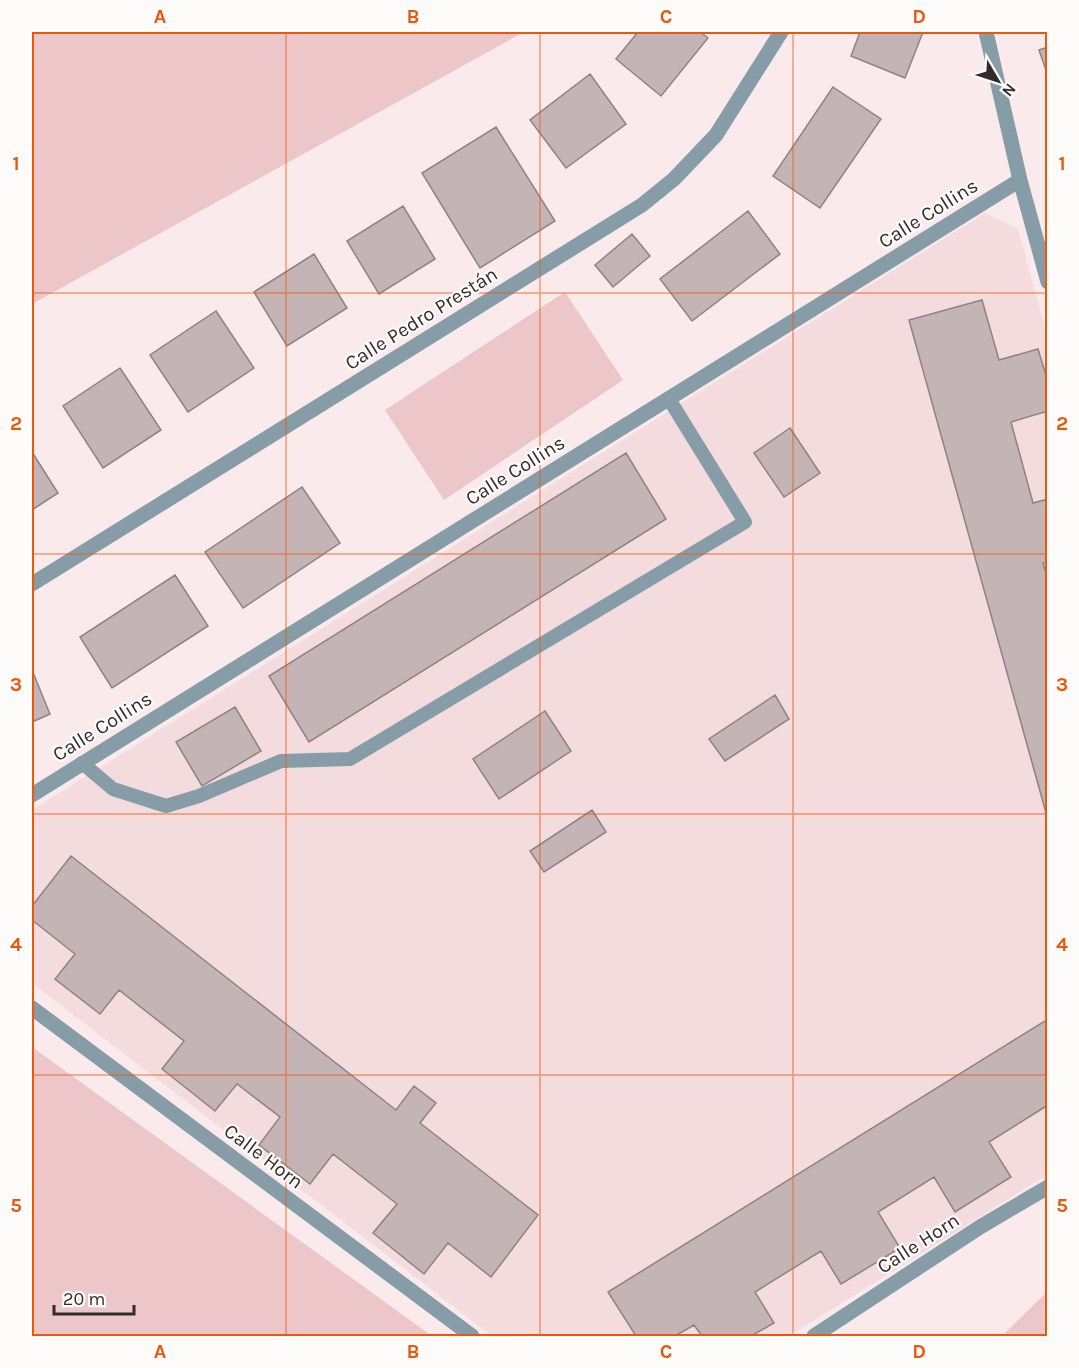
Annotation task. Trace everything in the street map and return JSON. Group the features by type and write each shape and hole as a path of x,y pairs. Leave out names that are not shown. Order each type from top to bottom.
{"street":[{"name":"Calle Pedro Prestán","path":"32,584 642,205 675,179 716,135 781,32"},
{"path":"986,32 1020,180 1047,282"},
{"name":"Calle Collins","path":"32,795 1020,180"},
{"name":"Calle Horn","path":"32,1008 472,1336"},
{"name":"Calle Horn","path":"814,1336 980,1227 1047,1187"}],"lane":[{"path":"81,764 113,789 166,806 199,796 281,761 350,759 746,522 669,399"}],"shaded area":[{"path":"32,32 524,32 32,304"},
{"path":"985,213 1018,229 1048,339 1047,1175 789,1336 492,1336 32,983 32,810"},
{"path":"565,292 623,380 444,500 385,410"},
{"path":"32,1047 432,1336 32,1336"},
{"path":"1047,1292 1047,1336 1002,1336"}],"building":[{"path":"638,32 700,32 708,38 661,96 616,59"},
{"path":"860,32 923,32 905,78 851,56"},
{"path":"1048,47 1048,76 1039,50"},
{"path":"590,74 626,124 566,168 530,120"},
{"path":"833,87 881,119 820,208 773,176"},
{"path":"496,127 555,221 480,268 422,173"},
{"path":"403,206 435,259 379,294 347,241"},
{"path":"748,211 780,254 692,321 660,279"},
{"path":"632,234 650,256 613,287 595,265"},
{"path":"314,254 347,308 287,346 254,292"},
{"path":"982,300 999,360 1038,349 1048,382 1048,411 1011,422 1033,503 1048,499 1048,562 1043,563 1048,580 1048,820 909,320"},
{"path":"216,311 254,368 188,412 150,355"},
{"path":"120,368 161,430 103,468 63,406"},
{"path":"790,428 820,473 784,497 754,453"},
{"path":"32,452 58,493 32,510"},
{"path":"626,453 666,519 309,742 269,676"},
{"path":"302,487 340,543 243,608 205,552"},
{"path":"175,575 208,626 112,688 80,637"},
{"path":"32,670 50,714 32,722"},
{"path":"775,695 789,719 725,761 709,739"},
{"path":"235,707 261,751 202,786 176,742"},
{"path":"545,711 571,751 499,799 473,759"},
{"path":"592,810 606,832 544,872 530,851"},
{"path":"71,856 396,1110 414,1086 436,1103 420,1123 538,1215 491,1277 448,1243 424,1274 373,1233 397,1204 333,1154 310,1184 259,1145 280,1117 237,1084 215,1111 162,1069 184,1041 119,990 100,1014 55,979 75,954 32,920 32,906"},
{"path":"1048,1019 1048,1105 989,1142 1011,1177 955,1212 934,1177 878,1212 900,1248 841,1284 821,1251 755,1292 774,1323 751,1336 702,1336 694,1325 675,1336 636,1336 608,1292"}]}
